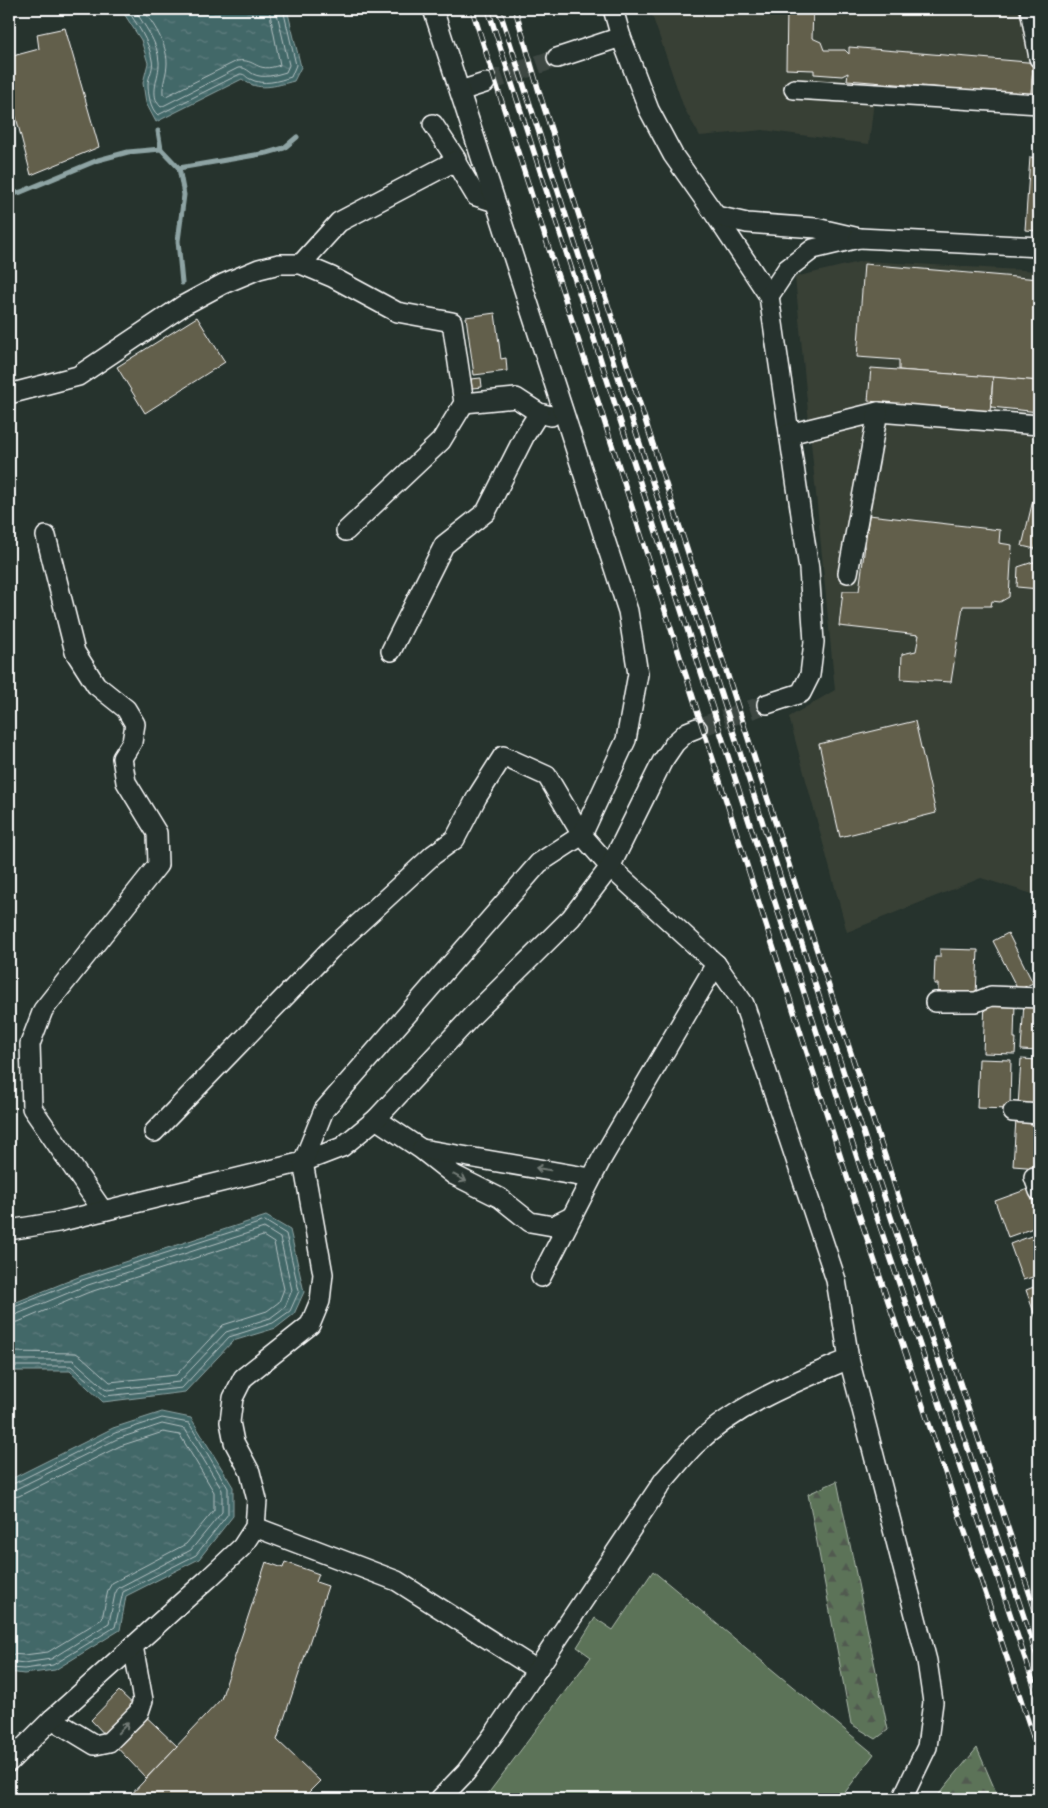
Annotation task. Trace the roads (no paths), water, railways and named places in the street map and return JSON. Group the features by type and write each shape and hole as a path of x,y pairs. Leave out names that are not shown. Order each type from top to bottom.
{"street":[{"path":"9,1762 52,1719 242,1547 255,1527 257,1500 250,1472 234,1442 230,1422 233,1398 243,1378 310,1325 320,1301 323,1274 303,1162 324,1110 539,864 582,835 626,740 638,674 628,611 433,9"},
{"path":"613,9 621,37 649,110 673,155 769,296 809,569 814,642 810,675 801,692 767,704"},
{"path":"1030,9 1039,58"},
{"path":"557,58 621,37"},
{"path":"460,91 485,82"},
{"path":"794,89 1039,104"},
{"path":"433,124 456,159"},
{"path":"301,264 339,222 455,161 476,196 495,202"},
{"path":"716,216 747,223 816,228 858,238 1039,247"},
{"path":"769,296 787,269 813,249 858,238"},
{"path":"9,394 78,376 184,305 222,284 279,264 301,264 332,277 397,312 452,322 464,403 441,441 346,531"},
{"path":"464,403 516,398 539,413 566,420"},
{"path":"789,434 878,412 1039,425"},
{"path":"848,573 878,412"},
{"path":"391,651 444,545 486,512 524,435 539,413"},
{"path":"46,536 75,652 96,685 126,709 134,724 132,742 122,758 126,782 157,833 158,865 43,1010 30,1044 32,1108 103,1211"},
{"path":"9,1230 58,1222 303,1162 342,1147 376,1120 473,1015 570,918 610,867 662,762 675,743 687,732 697,728"},
{"path":"154,1132 330,950 433,854 455,839 477,797 502,756 547,776 582,835 610,867 716,964 744,1004 836,1280 850,1359 927,1661 933,1702 927,1746 902,1799"},
{"path":"540,1276 591,1178 716,964"},
{"path":"935,1002 976,1002 991,996 1039,998"},
{"path":"1012,1112 1039,1114"},
{"path":"376,1120 421,1149 454,1175 500,1198 530,1222 552,1226 571,1217"},
{"path":"421,1149 591,1178"},
{"path":"1039,1178 1034,1177 1039,1190"},
{"path":"440,1799 466,1772 491,1738 664,1480 695,1446 728,1419 788,1384 850,1359"},
{"path":"255,1527 397,1580 537,1670"},
{"path":"52,1719 95,1745 109,1742 139,1712 143,1700 133,1646"}],"water":[{"path":"121,9 287,9 301,67 294,81 260,87 254,86 242,79 156,122 146,103 143,83 148,63 141,40"},
{"path":"266,1216 290,1230 304,1292 294,1314 276,1328 233,1341 185,1392 103,1402 70,1371 9,1371 9,1305 81,1276"},
{"path":"162,1412 191,1418 233,1487 233,1516 199,1559 126,1596 120,1630 55,1670 24,1674 9,1672 9,1480 113,1428"}],"waterway":[{"path":"158,131 161,149 179,168 184,195 178,241 182,283"},
{"path":"179,168 267,153 284,148 297,137"},
{"path":"9,195 21,192 98,160 128,152 161,149"}],"tunnel":[{"path":"485,83 557,58"},
{"path":"697,728 767,704"}],"railway":[{"path":"472,9 856,1205 1039,1754"},
{"path":"488,9 861,1170 1039,1700"},
{"path":"499,9 874,1166 1039,1662"},
{"path":"515,9 540,95 801,902 1039,1622"}]}
